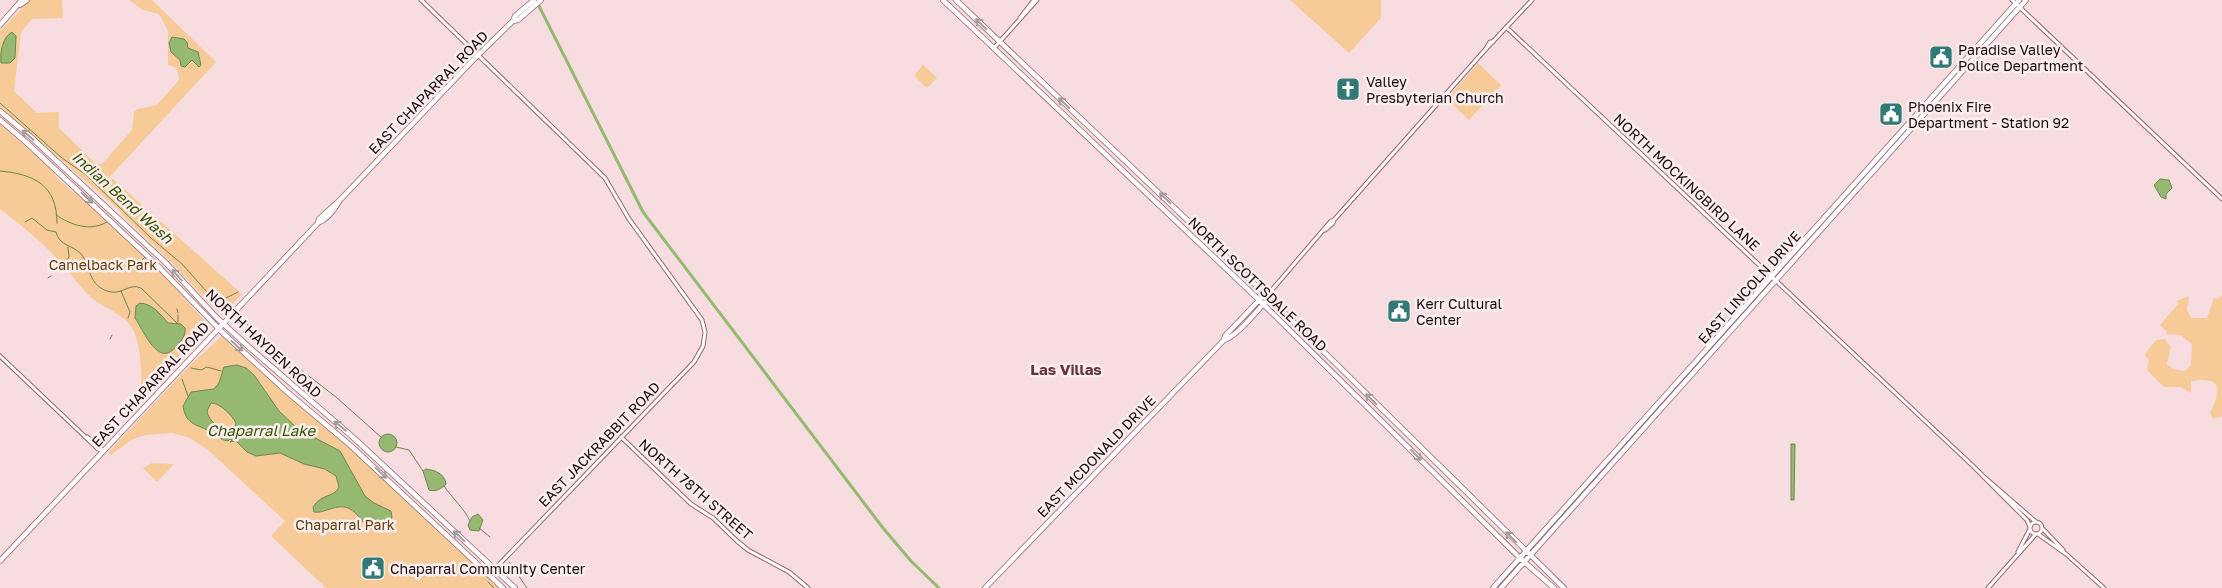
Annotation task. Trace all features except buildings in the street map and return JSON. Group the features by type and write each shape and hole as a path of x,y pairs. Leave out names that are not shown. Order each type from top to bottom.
{"main road":[{"path":"0,25 22,0"},
{"path":"19,5 27,0"},
{"name":"EAST CHAPARRAL ROAD","path":"0,561 218,328 318,223 323,221 340,200 479,55 513,21 518,20 533,3 541,0"},
{"name":"NORTH SCOTTSDALE ROAD","path":"943,0 1261,302 1525,563 1554,588"},
{"name":"NORTH SCOTTSDALE ROAD","path":"956,0 1267,296 1564,588"},
{"name":"EAST LINCOLN DRIVE","path":"1501,588 1982,45 2016,3 2026,0"},
{"name":"NORTH HAYDEN ROAD","path":"0,111 32,138 166,263 223,323 287,382 350,434 515,588"},
{"name":"NORTH HAYDEN ROAD","path":"0,120 33,148 151,259 218,328 286,391 361,455 503,588"},
{"name":"EAST MCDONALD DRIVE","path":"985,588 1224,340 1225,336 1267,296"},
{"name":"EAST LINCOLN DRIVE","path":"1493,588 1521,558 1529,555"}],"street":[{"path":"421,0 479,55"},
{"path":"994,48 1036,0"},
{"path":"1267,296 1530,1"},
{"path":"2016,3 2222,199"},
{"name":"NORTH MOCKINGBIRD LANE","path":"1506,27 1984,477 2027,520 2030,528 2036,534 2044,536 2104,588"},
{"name":"EAST JACKRABBIT ROAD","path":"479,55 596,168 608,182 633,225 702,320 704,340 697,358 489,575"},
{"path":"0,356 98,449 103,451"},
{"name":"NORTH 78TH STREET","path":"622,437 691,504 713,518 748,550 789,572 808,588"},
{"name":"NORTH MOCKINGBIRD LANE","path":"1984,477 2036,522 2041,524 2043,529 2066,554"},
{"path":"2017,555 2030,528 2036,522"},
{"path":"1988,588 2036,534 2043,529"}],"green space":[{"path":"30,0 62,0 63,18 32,19 21,32 14,91 37,113 59,112 59,128 96,164 102,164 132,130 134,112 138,109 157,105 179,80 177,68 168,65 168,31 159,14 143,10 129,0 152,0 216,62 105,182 113,179 242,294 223,314 215,309 119,210 0,107 0,31"},
{"path":"1290,0 1381,0 1381,18 1349,53"},
{"path":"1478,63 1501,85 1469,120 1447,99"},
{"path":"923,65 937,78 927,88 914,76"},
{"name":"Camelback Park","path":"0,124 56,173 54,175 74,193 76,192 144,256 143,259 145,257 152,263 194,309 193,311 195,310 208,324 148,390 143,399 140,397 140,356 137,340 131,326 122,317 93,299 49,250 0,209"},
{"path":"2222,295 2222,416 2213,419 2210,413 2217,391 2217,386 2214,382 2209,380 2191,381 2191,393 2181,387 2164,387 2147,370 2149,361 2145,354 2156,340 2165,339 2171,347 2167,364 2173,369 2185,371 2191,365 2192,344 2180,335 2166,334 2167,332 2160,325 2179,303 2176,301 2189,296 2187,310 2191,318 2207,318 2214,298 2218,299"},
{"name":"Chaparral Park","path":"222,336 281,390 346,444 499,588 326,588 271,536 285,521 208,450 190,438 172,433 145,435 131,440 111,455 108,453 192,363"},
{"path":"152,463 174,464 157,482 143,468"}],"water":[{"path":"12,32 16,36 15,58 10,63 1,63 2,46"},
{"path":"172,37 184,39 187,42 188,48 198,52 201,65 199,67 192,60 185,67 181,66 180,60 171,52 169,43"},
{"path":"2160,179 2169,180 2172,188 2166,194 2166,199 2161,197 2154,185"},
{"path":"140,303 152,307 168,323 181,324 185,328 183,337 170,352 158,351 147,338 135,318 136,306"},
{"name":"Chaparral Lake","path":"237,365 246,368 254,375 279,411 298,429 340,451 365,496 374,503 391,511 392,517 387,527 374,529 369,527 355,512 345,507 314,512 313,507 316,503 334,493 339,487 336,476 325,469 304,464 280,453 256,456 247,452 236,441 230,442 232,440 230,439 228,441 223,440 193,424 187,417 183,406 191,392 214,389 219,383 224,367","holes":["211,403 222,407 232,416 236,423 235,428 221,428 214,423 207,411"]},
{"path":"384,434 392,434 397,439 395,450 384,452 379,447 379,439"},
{"path":"1791,444 1795,444 1794,500 1791,500"},
{"path":"426,469 439,473 444,478 446,484 438,490 429,490 423,471"},
{"path":"478,514 483,520 479,531 470,530 468,525 472,517"}],"waterway":[{"path":"536,0 643,212 883,528 911,561 939,588"},
{"name":"Indian Bend Wash","path":"0,103 62,158 85,174 151,238 182,264 208,293 231,306"},
{"path":"0,171 23,175 41,184 53,199 57,223"},
{"path":"56,215 68,222 87,227 94,227 107,222"},
{"path":"25,222 32,218 47,230 56,232 63,243 78,251 98,286 111,292 119,292 133,287 141,288 178,324"},
{"path":"66,261 69,257 68,247"},
{"path":"141,261 145,257"},
{"path":"67,260 70,264 68,270"},
{"path":"121,291 130,312 128,318"},
{"path":"217,297 226,298 238,292"},
{"path":"177,309 178,313"},
{"name":"Indian Bend Wash","path":"239,314 247,324 254,341 286,367 301,370 336,397 382,438"},
{"path":"178,315 178,322"},
{"path":"110,339 112,335"},
{"path":"191,368 201,370 207,367 221,371"},
{"path":"182,379 188,396"},
{"name":"Indian Bend Wash","path":"396,447 409,450 423,471"},
{"name":"Indian Bend Wash","path":"444,486 470,521"},
{"name":"Indian Bend Wash","path":"479,528 490,537"},
{"name":"Indian Bend Wash","path":"509,562 527,588"},
{"path":"488,582 494,588"}],"place":[{"name":"Paradise Valley Police Department","path":"1941,57"},
{"name":"Valley Presbyterian Church","path":"1348,89"},
{"name":"Phoenix Fire Department - Station 92","path":"1891,114"},
{"name":"Kerr Cultural Center","path":"1399,311"},
{"name":"Chaparral Community Center","path":"373,568"}],"district":[{"name":"Las Villas","path":"1066,369"}]}
